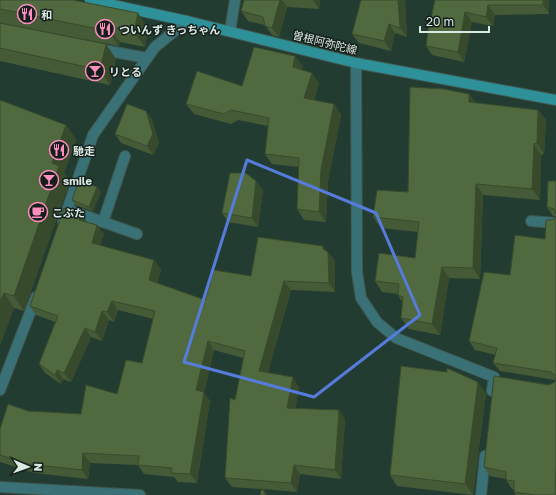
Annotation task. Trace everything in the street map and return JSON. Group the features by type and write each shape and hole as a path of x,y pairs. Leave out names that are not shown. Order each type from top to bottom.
{"main road":[{"name":"曽根阿弥陀線","path":"90,0 230,31 356,63 556,100"}],"street":[{"path":"230,31 234,0"},
{"path":"60,231 93,135 155,47 187,21"},
{"path":"85,46 147,58"},
{"path":"356,63 357,272 362,298 378,322 396,338 498,378 491,401"},
{"path":"103,222 125,156"},
{"path":"67,210 137,234"},
{"path":"531,221 556,223"},
{"path":"0,390 39,288"},
{"path":"481,495 486,448"},
{"path":"0,487 140,495"}],"highlighted area":[{"path":"247,160 376,213 420,315 314,397 184,362"}],"building":[{"path":"0,0 73,0 138,13 134,32 109,27 108,31 0,9"},
{"path":"244,0 280,0 272,28 265,26 263,17 241,11"},
{"path":"361,0 398,0 400,28 389,24 384,41 352,34"},
{"path":"435,0 543,0 543,5 488,5 486,17 465,12 458,52 426,46 429,23"},
{"path":"0,23 106,44 100,70 0,48"},
{"path":"254,47 295,56 293,67 312,73 304,98 334,104 321,170 319,212 297,209 299,158 265,154 269,118 231,110 224,114 186,104 197,71 242,86"},
{"path":"410,87 444,89 469,94 469,102 538,110 537,143 534,144 532,189 476,184 473,268 442,267 432,324 401,318 403,297 398,295 399,284 375,281 379,253 415,258 419,222 373,217 377,190 408,192"},
{"path":"0,100 66,125 52,163 59,166 14,296 4,293 0,302"},
{"path":"127,104 146,111 153,134 147,146 115,134"},
{"path":"230,173 246,173 256,181 252,218 222,213"},
{"path":"79,180 97,187 89,207 72,200"},
{"path":"548,181 556,181 556,214 554,209 547,207"},
{"path":"64,208 81,214 79,220 97,225 92,243 154,260 149,280 205,300 214,270 251,276 258,237 323,246 323,249 328,252 329,283 284,281 259,371 293,377 287,408 339,410 335,470 294,465 291,483 225,478 230,398 235,400 245,351 208,341 196,390 204,392 190,474 171,473 172,468 138,465 139,456 83,453 82,470 28,464 0,455 0,429 8,404 28,411 81,414 86,385 117,394 126,360 142,363 155,311 112,301 107,312 102,311 95,332 85,328 64,373 57,370 55,375 39,364 58,316 30,306"},
{"path":"556,216 556,376 551,372 493,363 497,348 469,341 484,272 510,275 515,235 545,239 546,220 552,220"},
{"path":"401,366 447,372 447,368 478,382 465,484 390,475"},
{"path":"494,376 549,385 555,382 556,377 555,495 536,495 514,492 514,481 506,480 506,472 484,467"},
{"path":"262,488 266,495 260,495"}],"place":[{"name":"和","path":"27,14"},
{"name":"ついんず きっちゃん","path":"105,29"},
{"name":"リとる","path":"95,71"},
{"name":"馳走","path":"59,150"},
{"name":"smile","path":"49,180"},
{"name":"こぶた","path":"38,212"}]}
